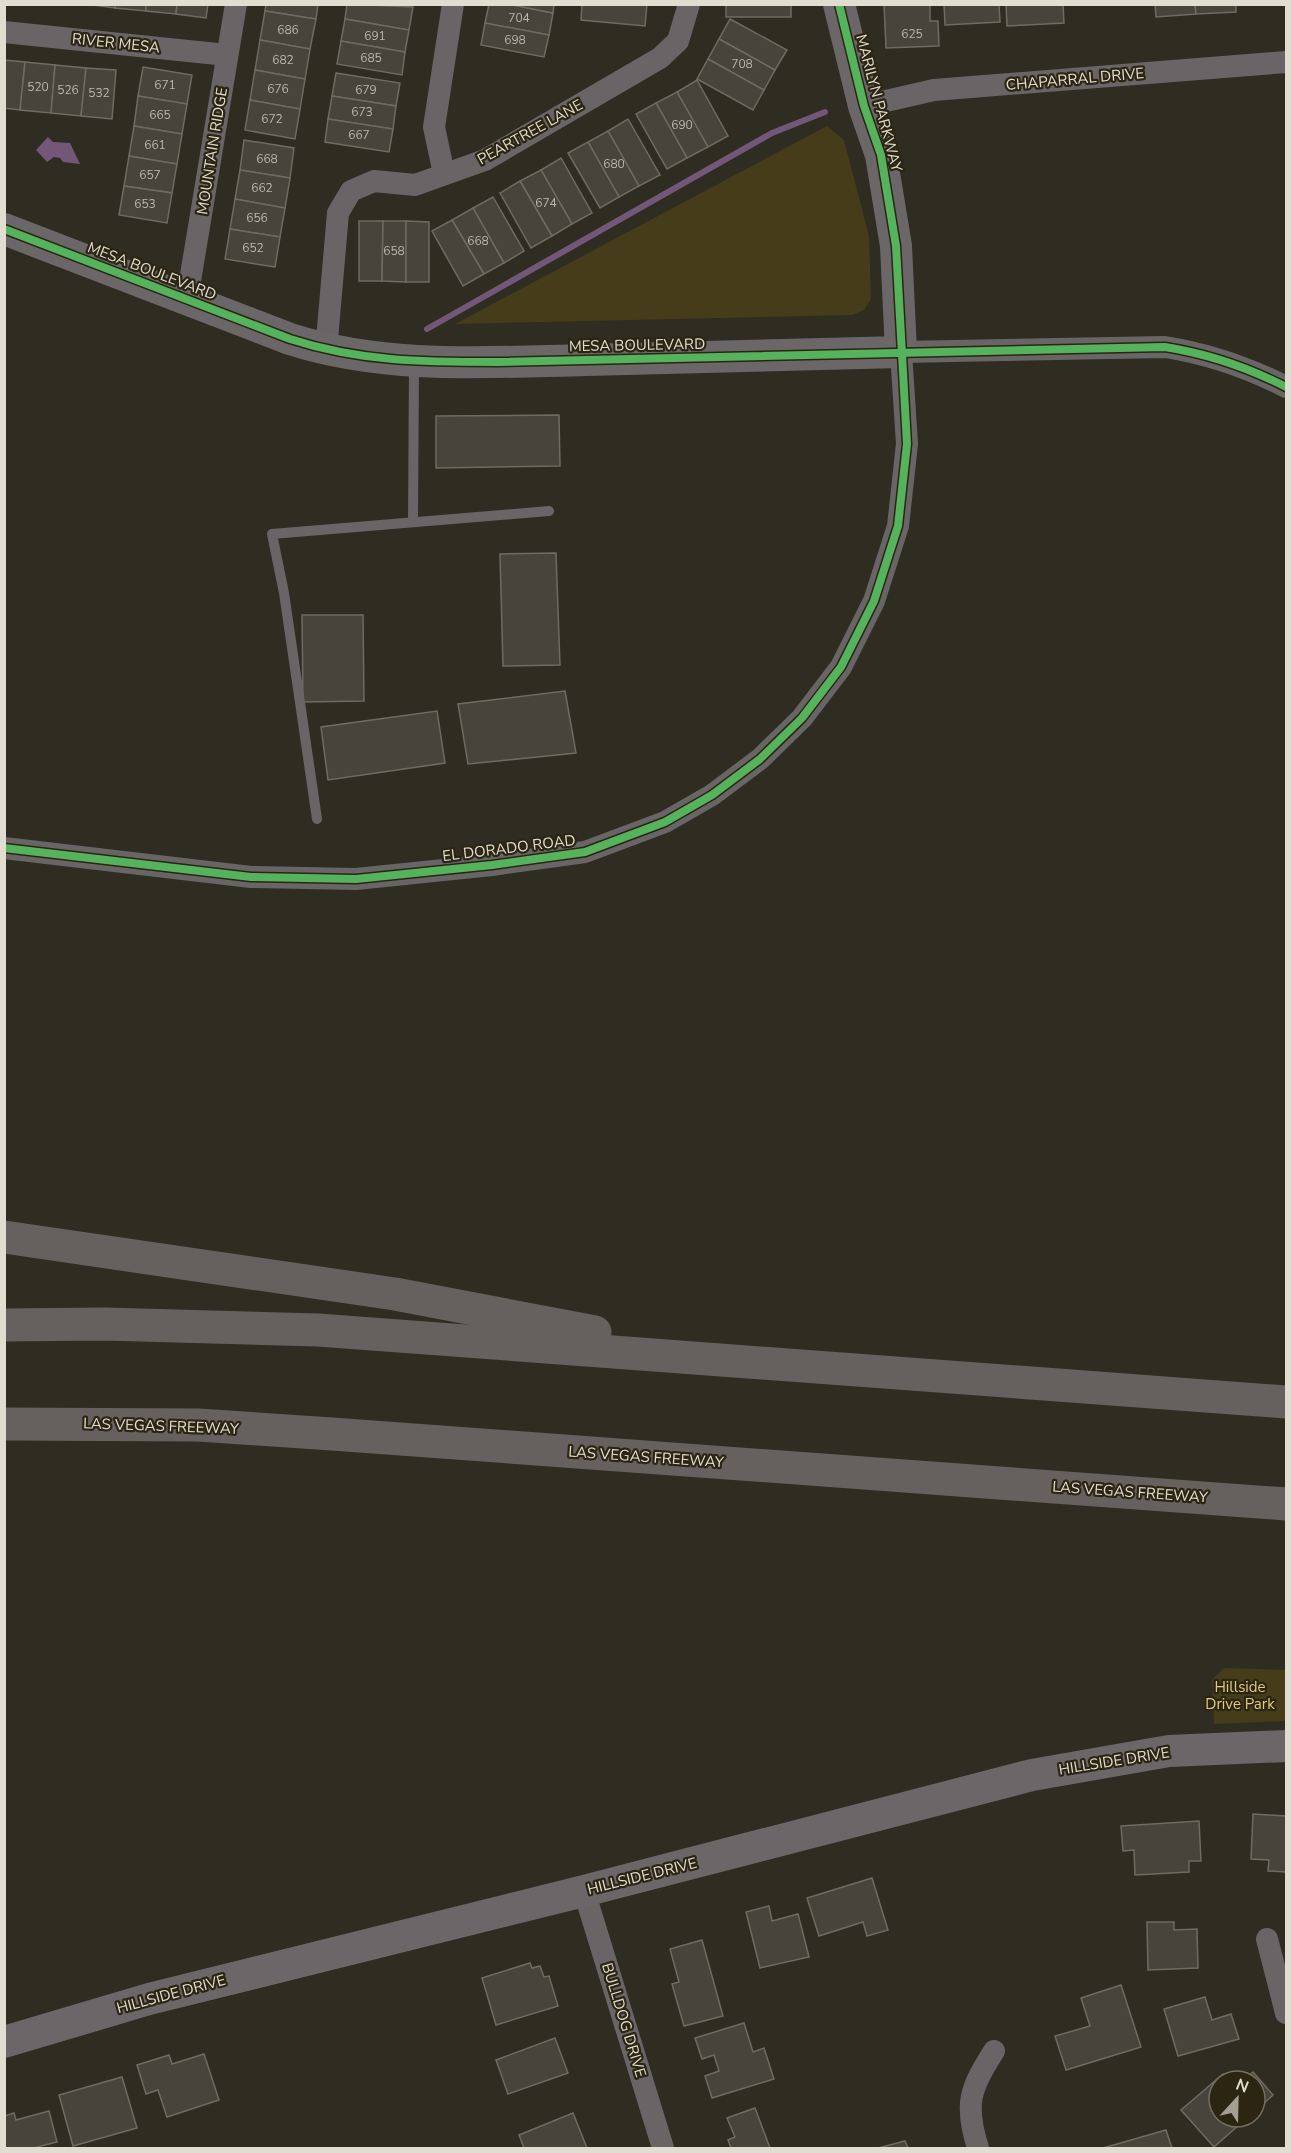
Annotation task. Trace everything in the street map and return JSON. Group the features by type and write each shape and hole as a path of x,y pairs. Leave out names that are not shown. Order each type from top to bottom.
{"highway":[{"path":"4,1237 395,1294 745,1361"},
{"path":"4,1325 105,1324 318,1330 1287,1402"},
{"name":"LAS VEGAS FREEWAY","path":"4,1424 198,1425 1287,1504"}],"main road":[{"name":"MARILYN PARKWAY","path":"839,4 864,106 881,155 896,246 901,352"},
{"name":"MESA BOULEVARD","path":"4,229 326,351 368,358 414,362 901,352"},
{"name":"HILLSIDE DRIVE","path":"4,2042 149,1999 585,1891 1032,1775 1169,1751 1287,1746"}],"street":[{"name":"MOUNTAIN RIDGE","path":"187,298 236,4"},
{"path":"444,174 434,127 453,4"},
{"name":"PEARTREE LANE","path":"326,351 338,213 351,191 374,181 415,184 485,160 660,58 678,41 689,4"},
{"name":"RIVER MESA","path":"4,32 227,55"},
{"name":"CHAPARRAL DRIVE","path":"864,106 934,90 1287,62"},
{"name":"MESA BOULEVARD","path":"901,352 1165,347 1209,354 1254,370 1287,387"},
{"name":"EL DORADO ROAD","path":"4,848 251,877 356,879 492,865 585,852 665,822 712,795 760,759 802,718 841,667 874,601 898,526 907,444 901,352"},
{"name":"BULLDOG DRIVE","path":"585,1891 663,2148"},
{"path":"1267,1939 1287,2013"},
{"path":"978,2148 969,2122 974,2083 994,2051"}],"lane":[{"path":"413,522 414,362"},
{"path":"317,819 284,593 272,534 549,511"}],"green space":[{"path":"827,126 844,140 869,236 871,299 864,310 853,315 455,324"},
{"name":"Hillside Drive Park","path":"1224,1668 1286,1670 1286,1721 1214,1724 1212,1680"}],"shaded area":[{"path":"48,137 53,142 70,143 80,164 63,162 60,158 54,157 47,162 36,150"}],"building":[{"path":"85,4 116,4 115,8"},
{"path":"116,4 146,4 146,11 115,8"},
{"path":"146,4 177,4 176,14 146,11"},
{"path":"177,4 208,4 206,18 176,14"},
{"path":"266,4 318,4 316,19 265,11"},
{"path":"347,4 413,7 409,30 345,19"},
{"path":"489,4 508,4 553,13 549,35 485,23"},
{"path":"508,4 554,4 553,13"},
{"path":"582,4 647,4 645,26 581,20"},
{"path":"726,4 791,4 791,17 726,17"},
{"path":"884,4 930,4 930,21 938,21 939,46 886,48"},
{"path":"944,4 999,4 1000,22 945,25"},
{"path":"1006,4 1063,4 1064,23 1007,26"},
{"path":"1155,4 1195,4 1196,14 1156,17"},
{"path":"1195,4 1236,4 1236,12 1196,14"},
{"path":"265,11 316,19 310,49 260,40"},
{"path":"345,19 409,30 405,52 341,41"},
{"path":"730,19 787,50 775,70 719,39"},
{"path":"485,23 549,35 544,57 481,45"},
{"path":"719,39 775,70 764,90 708,59"},
{"path":"260,40 310,49 305,79 255,70"},
{"path":"341,41 405,52 402,75 337,64"},
{"path":"708,59 764,90 753,110 697,79"},
{"path":"4,60 25,62 20,110 4,108"},
{"path":"25,62 55,65 51,113 20,110"},
{"path":"55,65 86,68 81,116 51,113"},
{"path":"143,67 192,75 187,104 138,96"},
{"path":"86,68 116,70 112,119 81,116"},
{"path":"255,70 305,79 300,109 250,100"},
{"path":"336,73 400,83 396,106 332,96"},
{"path":"697,80 728,136 708,147 677,92"},
{"path":"677,92 708,147 687,158 656,103"},
{"path":"138,96 187,104 182,134 134,126"},
{"path":"332,96 396,106 393,129 328,119"},
{"path":"250,100 300,109 295,139 245,130"},
{"path":"656,103 687,158 667,169 636,114"},
{"path":"328,119 393,129 389,152 325,142"},
{"path":"628,119 660,175 639,186 608,131"},
{"path":"134,126 182,134 177,164 129,156"},
{"path":"608,131 639,186 619,197 588,142"},
{"path":"244,140 294,148 290,178 240,170"},
{"path":"588,142 619,197 600,208 568,153"},
{"path":"129,156 177,164 172,193 124,186"},
{"path":"561,158 592,213 572,224 541,170"},
{"path":"240,170 290,178 285,208 235,199"},
{"path":"541,170 572,224 552,236 520,181"},
{"path":"520,181 552,236 531,248 500,193"},
{"path":"124,186 172,193 167,223 119,215"},
{"path":"493,197 524,251 504,263 473,208"},
{"path":"235,199 285,208 280,237 230,229"},
{"path":"473,208 504,263 484,274 452,220"},
{"path":"452,220 484,274 463,286 432,231"},
{"path":"359,221 383,221 382,281 359,281"},
{"path":"383,221 406,221 406,282 382,281"},
{"path":"406,221 429,222 429,282 406,282"},
{"path":"230,229 280,237 275,267 225,259"},
{"path":"559,415 560,466 436,468 436,416"},
{"path":"556,553 560,665 503,666 500,554"},
{"path":"302,615 363,615 364,701 303,702"},
{"path":"565,691 576,753 468,764 458,704"},
{"path":"437,711 445,763 328,780 321,727"},
{"path":"1253,1814 1286,1816 1286,1872 1268,1871 1269,1860 1251,1859"},
{"path":"1199,1821 1201,1861 1189,1861 1189,1872 1135,1875 1134,1850 1123,1851 1121,1826"},
{"path":"872,1878 888,1930 867,1936 863,1922 819,1936 807,1898"},
{"path":"769,1906 772,1921 798,1914 809,1957 760,1968 746,1912"},
{"path":"1147,1922 1174,1922 1174,1930 1197,1929 1198,1968 1148,1970"},
{"path":"702,1940 723,2016 684,2026 672,1984 679,1982 670,1949"},
{"path":"530,1963 532,1968 540,1966 544,1977 549,1976 558,2006 496,2025 482,1978"},
{"path":"1121,1985 1141,2047 1066,2070 1055,2036 1090,2026 1081,1998"},
{"path":"1205,1997 1212,2020 1231,2014 1239,2039 1178,2056 1164,2009"},
{"path":"744,2023 753,2052 764,2048 774,2079 712,2098 705,2076 719,2071 714,2055 702,2059 695,2038"},
{"path":"555,2038 568,2073 508,2094 496,2060"},
{"path":"204,2054 219,2100 167,2117 158,2090 146,2094 137,2065 169,2055 172,2064"},
{"path":"122,2077 137,2128 73,2146 59,2095"},
{"path":"1207,2088 1207,2129 1234,2129 1214,2147 1181,2110"},
{"path":"1267,2088 1273,2095 1267,2100"},
{"path":"755,2108 770,2148 731,2148 728,2140 735,2137 727,2118"},
{"path":"49,2111 57,2142 33,2148 4,2148 4,2116 14,2113 16,2120"},
{"path":"573,2113 587,2148 524,2148 519,2135"},
{"path":"1166,2130 1172,2148 1103,2148"},
{"path":"905,2141 908,2148 878,2148"}],"waterway":[{"path":"427,329 772,133 825,112"}],"cycle path":[{"path":"4,848 251,877 356,879 492,865 585,852 665,822 712,795 760,759 802,718 841,667 874,601 898,526 907,444 896,246 881,155 864,106 839,4"},
{"path":"4,229 290,339 316,347 368,356 418,361 498,362 1165,347 1227,362 1286,387"}]}
